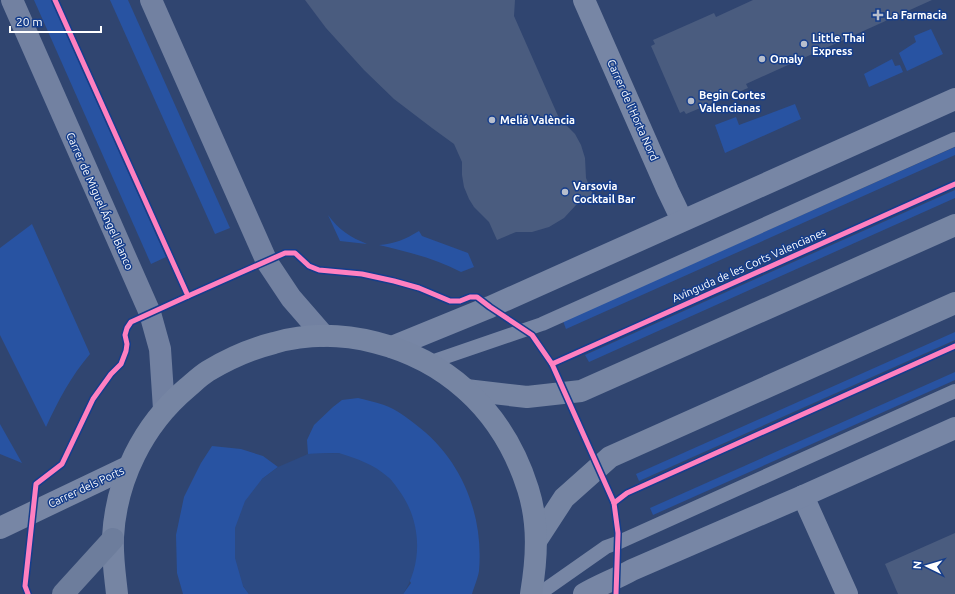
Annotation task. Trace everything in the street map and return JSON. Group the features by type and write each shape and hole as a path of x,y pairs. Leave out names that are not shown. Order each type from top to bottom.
{"highway":[{"path":"63,594 112,539"}],"main road":[{"path":"466,390 527,397 581,391 955,225"},
{"path":"536,541 564,498 610,457 955,303"},
{"path":"117,594 112,539 114,520 120,494 128,467 141,442 164,409 206,372 242,353 275,342 324,336 365,340 392,347 428,363 466,390 499,428 516,458 528,490 535,522 536,562 531,594"}],"street":[{"name":"Carrer de Miguel Ángel Blanco","path":"12,0 150,313 160,349 164,409"},
{"path":"151,0 267,262 291,298 324,336"},
{"name":"Carrer de l'Horta Nord","path":"590,2 665,184 682,220"},
{"path":"392,347 490,307 955,99"},
{"path":"584,594 601,584 616,579 632,570 804,496 955,428"},
{"name":"Carrer dels Ports","path":"4,522 128,467"},
{"path":"804,496 847,594"}],"lane":[{"path":"428,363 542,324 955,139"},
{"path":"539,594 606,547 955,391"}],"shaded area":[{"path":"34,0 51,0 166,257 151,264"},
{"path":"110,0 128,0 230,228 215,234"},
{"path":"931,29 943,54 907,71 899,53 916,42 914,36"},
{"path":"892,59 895,66 900,65 903,72 869,87 864,74"},
{"path":"795,104 801,119 725,153 715,125 736,117 739,125"},
{"path":"955,147 955,155 566,329 563,321"},
{"path":"955,190 955,198 589,362 585,355"},
{"path":"328,215 336,225 345,232 355,239 367,244 340,241"},
{"path":"32,224 90,354 65,389 46,427 0,335 0,248"},
{"path":"419,231 422,236 468,253 474,267 461,272 431,259 379,245 400,241"},
{"path":"955,332 955,340 639,481 636,474"},
{"path":"955,372 955,380 653,515 650,508"},
{"path":"358,398 378,403 397,411 415,424 445,453 457,470 473,508 478,529 480,550 479,571 472,594 403,594 411,583 339,453 308,454 307,440 314,425 342,400"},
{"path":"0,424 22,463 0,454"},
{"path":"212,446 241,449 263,456 278,467 262,479 243,586 249,594 183,594 177,573 176,535 184,497 201,463"},
{"path":"339,453 365,462 382,472 392,481 406,501 415,527 417,555 410,582 403,594 249,594 243,586 235,558 235,528 245,501 262,479 278,467 308,454"}],"building":[{"name":"Meliá València","path":"305,0 515,0 514,16 559,118 575,134 581,145 585,158 586,178 594,197 576,205 564,218 549,227 532,232 516,232 497,240 489,222 474,207 469,199 464,187 462,162 454,144 394,99 364,70 326,28"},
{"path":"753,0 932,0 746,84 748,88 686,114 684,111 680,113 651,46 655,44 653,40 714,13 716,17"},
{"path":"955,533 955,594 898,594 885,564"}],"cycle path":[{"path":"28,594 25,586 36,484 62,464 93,399 111,374 121,364 127,344 125,335 131,322 188,296 55,0"},
{"name":"Avinguda de les Corts Valencianes","path":"552,364 955,184"},
{"path":"188,296 285,253 295,253 309,266 319,270 362,274 394,281 419,288 450,301 460,301 470,297 477,297 532,335 552,364 614,503 618,533 616,594"},
{"path":"614,503 627,493 955,346"}],"place":[{"name":"La Farmacia","path":"878,15"},
{"name":"Little Thai Express","path":"804,44"},
{"name":"Omaly","path":"762,59"},
{"name":"Begin Cortes Valencianas","path":"691,101"},
{"name":"Meliá València","path":"492,120"},
{"name":"Varsovia Cocktail Bar","path":"565,192"}]}
